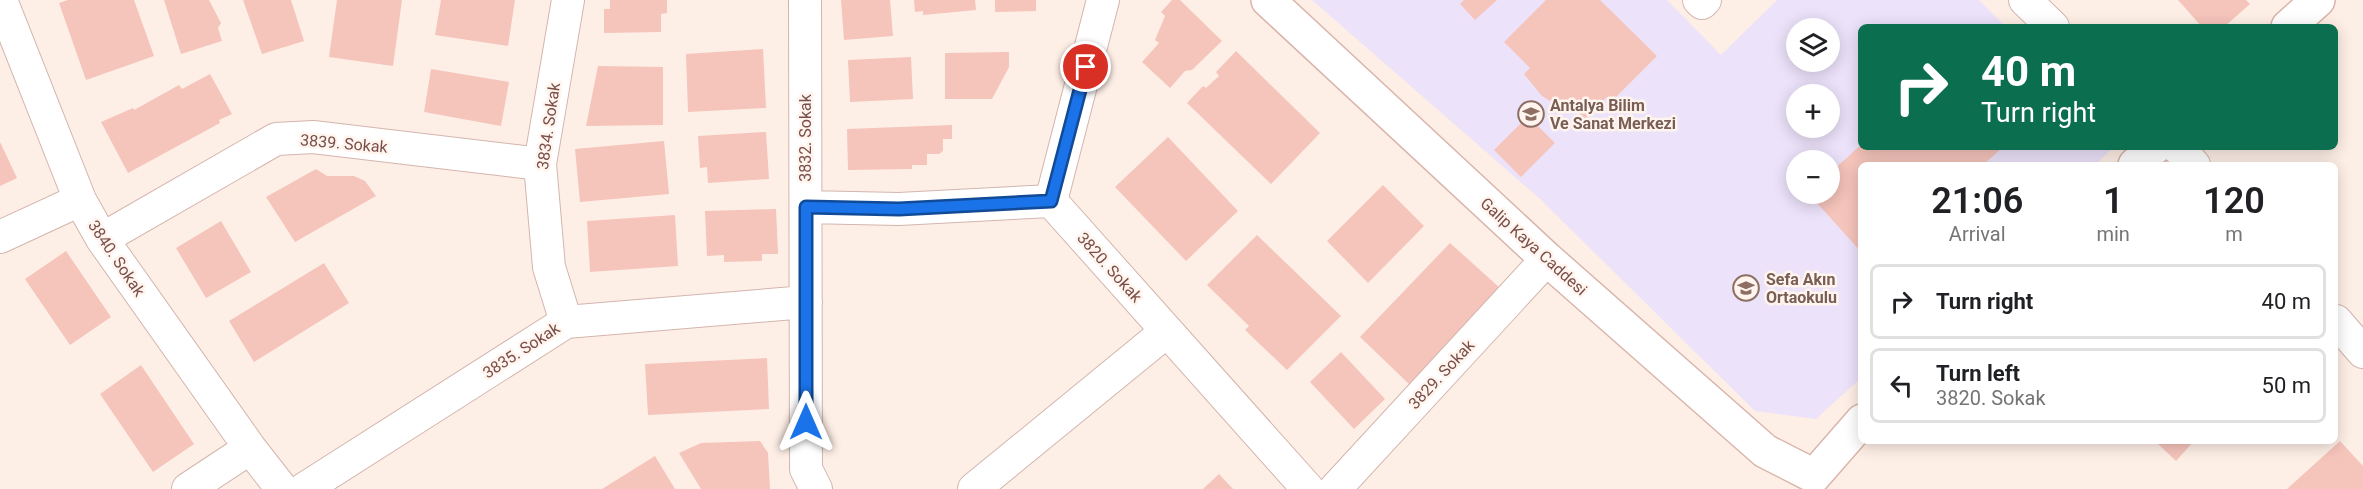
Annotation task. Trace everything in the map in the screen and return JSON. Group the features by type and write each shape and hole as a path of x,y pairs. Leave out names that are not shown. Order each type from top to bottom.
{"street":[{"name":"3840. Sokak","path":"1,0 80,200 102,239 250,448 282,489"},
{"name":"3834. Sokak","path":"566,322 549,267 540,164 568,0"},
{"name":"3832. Sokak","path":"805,0 806,469 816,489"},
{"path":"806,207 899,209 1051,201 1103,0"},
{"name":"Galip Kaya Caddesi","path":"1268,0 1547,259 1765,451 1815,483"},
{"path":"1699,0 1702,3 1705,0"},
{"path":"2025,0 2050,24"},
{"path":"2291,24 2318,0"},
{"name":"3839. Sokak","path":"102,239 276,139 312,137 540,164"},
{"path":"2138,162 2152,150"},
{"path":"2180,150 2191,162"},
{"path":"0,237 80,200"},
{"name":"3820. Sokak","path":"1051,201 1308,489"},
{"name":"3829. Sokak","path":"1335,489 1547,259"},
{"name":"3835. Sokak","path":"304,489 566,322 806,302"},
{"path":"974,489 1167,331"},
{"path":"1815,483 1858,427"},
{"path":"188,489 250,448"}],"shaded area":[{"name":"Sefa Akın Ortaokulu","path":"1312,0 1667,0 1721,55 1777,0 1979,0 2003,24 1858,24 1858,150 2111,150 2098,162 1858,162 1858,381 1816,419 1755,411 1539,198"}],"building":[{"path":"68,0 134,0 154,56 86,80 59,3"},
{"path":"164,0 209,0 221,23 218,28 222,41 181,54"},
{"path":"243,0 291,0 304,41 262,54"},
{"path":"337,0 402,0 393,66 329,57"},
{"path":"441,0 515,0 508,46 435,35"},
{"path":"610,0 667,0 667,13 661,14 661,32 604,33 604,9 610,9"},
{"path":"841,0 890,0 893,36 844,40"},
{"path":"914,0 975,0 976,10 923,15 923,11 915,12"},
{"path":"995,0 1036,0 1036,11 995,12"},
{"path":"1172,0 1180,0 1222,41 1192,70 1185,71 1170,88 1142,62 1159,43 1155,40 1165,16 1161,12"},
{"path":"1464,0 1497,0 1475,20 1460,4"},
{"path":"1546,0 1600,0 1657,56 1611,102 1607,97 1585,119 1571,104 1566,110 1542,96 1524,74 1530,68 1504,42"},
{"path":"2178,0 2246,0 2250,4 2227,24 2199,24"},
{"path":"763,49 766,108 688,112 686,54"},
{"path":"1236,51 1320,133 1271,184 1187,103 1203,86 1206,88 1219,76 1216,72"},
{"path":"1009,52 1009,67 992,99 945,99 945,53"},
{"path":"911,57 913,99 850,102 848,60"},
{"path":"598,66 663,67 663,125 586,126"},
{"path":"431,69 509,82 501,126 424,112"},
{"path":"210,74 232,114 219,120 220,123 128,173 101,122 133,108 134,110 179,85 182,89"},
{"path":"1528,116 1555,143 1521,177 1494,150"},
{"path":"952,125 952,139 943,139 943,151 939,154 927,154 927,165 912,165 912,169 848,170 847,129"},
{"path":"766,132 769,179 708,183 707,167 700,168 698,136"},
{"path":"1168,137 1238,211 1186,261 1115,187"},
{"path":"664,141 669,194 580,202 575,149"},
{"path":"0,142 17,178 0,186"},
{"path":"1858,148 1858,150 2000,150 1986,162 1858,162 1858,249 1818,204 1840,204 1840,164"},
{"path":"316,169 327,176 354,176 365,181 376,196 295,242 266,197"},
{"path":"1383,185 1424,226 1368,283 1327,241"},
{"path":"776,209 778,254 762,254 762,261 724,262 724,255 707,256 705,211"},
{"path":"675,215 678,266 590,272 587,221"},
{"path":"221,221 251,272 206,298 176,248"},
{"path":"1257,235 1341,316 1287,370 1245,330 1249,326 1207,285"},
{"path":"1450,243 1500,288 1409,384 1360,337"},
{"path":"66,251 111,317 70,345 25,279"},
{"path":"324,263 349,303 254,362 229,321"},
{"path":"1341,352 1385,399 1354,429 1310,382"},
{"path":"767,358 769,409 648,415 645,364"},
{"path":"141,365 194,444 153,472 100,394"},
{"path":"760,441 768,453 770,489 701,489 679,453 701,443"},
{"path":"2340,441 2363,466 2363,489 2287,489 2338,444"},
{"path":"2158,444 2191,444 2176,461"},
{"path":"655,456 675,489 602,489"},
{"path":"1219,474 1233,489 1203,489"}],"place":[{"name":"Antalya Bilim Ve Sanat Merkezi","path":"1531,114"},
{"name":"Sefa Akın Ortaokulu","path":"1746,288"}],"route":[{"path":"806,422 806,207 899,209 1051,201 1086,67"}]}
